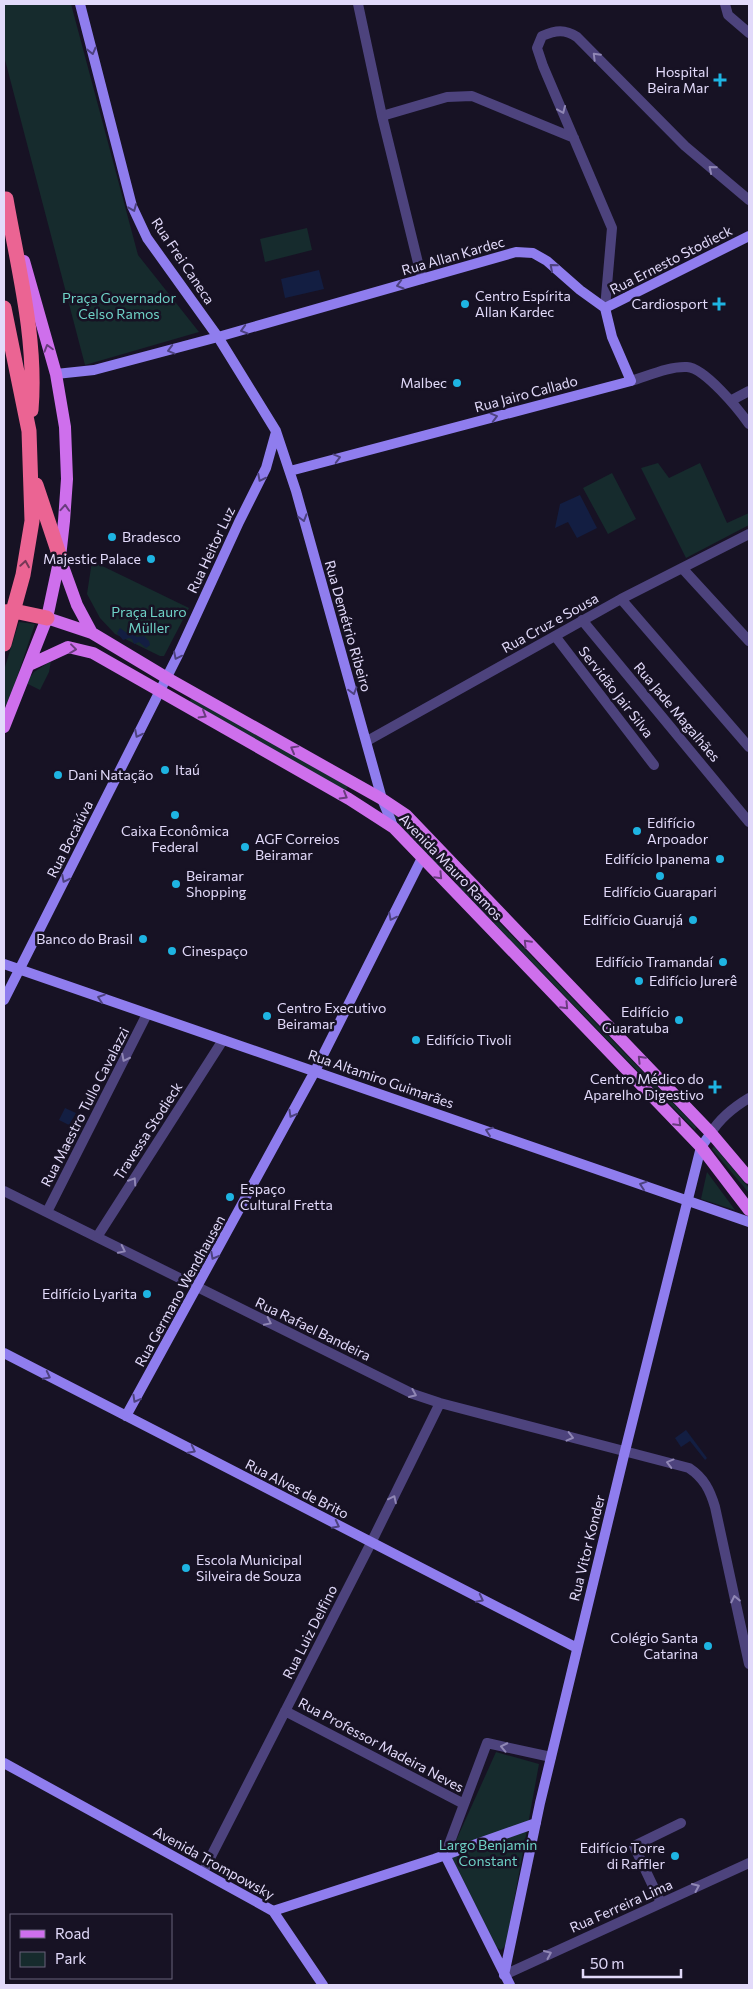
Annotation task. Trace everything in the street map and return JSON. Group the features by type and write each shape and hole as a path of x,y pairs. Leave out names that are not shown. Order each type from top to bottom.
{"highway":[{"path":"4,644 9,611 23,575 32,521 29,431 33,383 30,342 5,194"},
{"path":"4,309 29,431"},
{"path":"30,469 60,557"},
{"path":"9,611 47,618"}],"main road":[{"name":"Rua Frei Caneca","path":"80,4 132,206 147,238 218,337 276,432"},
{"path":"4,727 47,618 60,557 67,479 65,427 56,374 5,194"},
{"name":"Rua Ernesto Stodieck","path":"605,308 749,236"},
{"name":"Rua Allan Kardec","path":"218,337 516,252 533,252 605,308"},
{"path":"605,308 612,337 631,381"},
{"path":"56,374 94,370 218,337"},
{"name":"Rua Jairo Callado","path":"290,471 631,381"},
{"name":"Rua Demétrio Ribeiro","path":"276,432 290,471 382,799 394,828"},
{"name":"Rua Heitor Luz","path":"160,691 266,468 276,432"},
{"path":"60,557 77,605 92,633"},
{"name":"Avenida Mauro Ramos","path":"47,618 92,633 166,678 382,799 411,820 711,1133 749,1178"},
{"name":"Avenida Mauro Ramos","path":"29,665 68,647 93,653 349,799 394,828 702,1147 749,1210"},
{"name":"Rua Bocaiúva","path":"4,1000 160,691"},
{"name":"Rua Germano Wendhausen","path":"126,1416 315,1071 422,858"},
{"name":"Rua Altamiro Guimarães","path":"4,964 749,1222"},
{"name":"Rua Vitor Konder","path":"504,1974 536,1823 625,1451 702,1147 711,1133"},
{"name":"Rua Alves de Brito","path":"4,1353 577,1648"},
{"name":"Avenida Trompowsky","path":"4,1763 273,1911 536,1823"},
{"path":"510,1832 523,1838 530,1849"},
{"path":"445,1855 510,1985"},
{"path":"273,1911 323,1985"}],"street":[{"path":"358,4 382,116 422,279"},
{"path":"725,4 728,15 749,33"},
{"path":"605,308 612,228 543,66 538,48 542,36 554,31 568,31 577,37 685,146 749,200"},
{"path":"382,116 447,97 472,96 574,138"},
{"name":"Rua Jairo Callado","path":"631,381 678,368 690,367 703,375 732,400 749,424"},
{"path":"732,400 749,391"},
{"name":"Rua Cruz e Sousa","path":"367,741 582,620 749,534"},
{"path":"682,568 749,641"},
{"path":"621,599 749,747"},
{"name":"Rua Jade Magalhães","path":"582,620 749,822"},
{"name":"Servidão Jair Silva","path":"555,636 654,765"},
{"name":"Rua Maestro Tullo Cavalazzi","path":"47,1212 147,1014"},
{"name":"Travessa Stodieck","path":"97,1237 223,1040"},
{"path":"711,1133 717,1123 736,1105 749,1098"},
{"name":"Rua Rafael Bandeira","path":"4,1191 413,1394 440,1403 689,1468 703,1479 709,1488 715,1507 749,1664"},
{"name":"Rua Luiz Delfino","path":"203,1872 371,1543 440,1403"},
{"name":"Rua Professor Madeira Neves","path":"285,1711 464,1804"},
{"path":"445,1855 487,1743 552,1757"},
{"path":"662,1903 634,1846 681,1823"},
{"name":"Rua Ferreira Lima","path":"504,1974 749,1863"}],"green space":[{"name":"Praça Governador Celso Ramos","path":"4,4 71,4 138,255 199,332 85,365 4,56"},
{"path":"307,228 312,250 265,262 260,239"},
{"path":"658,463 669,478 700,463 727,523 749,513 749,525 686,558 641,468"},
{"path":"612,473 636,519 608,534 583,488"},
{"name":"Praça Lauro Müller","path":"92,561 189,608 164,656 160,656 115,634 100,618 87,594"},
{"path":"19,622 35,624 13,689 4,709 4,670"},
{"path":"51,661 49,672 40,690 26,683 34,672"},
{"path":"193,696 349,784 345,792 188,704"},
{"path":"392,810 449,865 441,872 399,826"},
{"path":"460,882 696,1127 695,1130 457,885"},
{"path":"714,1146 749,1188 749,1193 712,1149"},
{"path":"707,1172 735,1210 701,1199"},
{"name":"Largo Benjamin Constant","path":"496,1752 539,1764 506,1945 501,1950 496,1947 450,1854"}],"water":[{"path":"319,270 324,289 285,298 281,279"},
{"path":"580,495 597,528 577,538 568,522 555,528 560,504"},
{"path":"120,628 128,634 134,632 136,637 144,636 150,645 146,648 139,642 134,644 132,639 123,640 117,633"},
{"path":"65,1108 76,1113 69,1125 59,1120"},
{"path":"686,1430 707,1458 705,1460 690,1441 681,1447 675,1438"}],"place":[{"name":"Hospital Beira Mar","path":"720,80"},
{"name":"Centro Espírita Allan Kardec","path":"465,304"},
{"name":"Cardiosport","path":"719,304"},
{"name":"Malbec","path":"457,383"},
{"name":"Bradesco","path":"112,537"},
{"name":"Majestic Palace","path":"151,559"},
{"name":"Itaú","path":"165,770"},
{"name":"Dani Natação","path":"58,775"},
{"name":"Caixa Econômica Federal","path":"175,815"},
{"name":"Edifício Arpoador","path":"637,831"},
{"name":"AGF Correios Beiramar","path":"245,847"},
{"name":"Edifício Ipanema","path":"720,859"},
{"name":"Edifício Guarapari","path":"660,876"},
{"name":"Beiramar Shopping","path":"176,884"},
{"name":"Edifício Guarujá","path":"693,920"},
{"name":"Banco do Brasil","path":"143,939"},
{"name":"Cinespaço","path":"172,951"},
{"name":"Edifício Tramandaí","path":"723,962"},
{"name":"Edifício Jurerê","path":"639,981"},
{"name":"Centro Executivo Beiramar","path":"267,1016"},
{"name":"Edifício Guaratuba","path":"679,1020"},
{"name":"Edifício Tivoli","path":"416,1040"},
{"name":"Centro Médico do Aparelho Digestivo","path":"715,1087"},
{"name":"Espaço Cultural Fretta","path":"230,1197"},
{"name":"Edifício Lyarita","path":"147,1294"},
{"name":"Escola Municipal Silveira de Souza","path":"186,1568"},
{"name":"Colégio Santa Catarina","path":"708,1646"},
{"name":"Edifício Torre di Raffler","path":"675,1856"}]}
